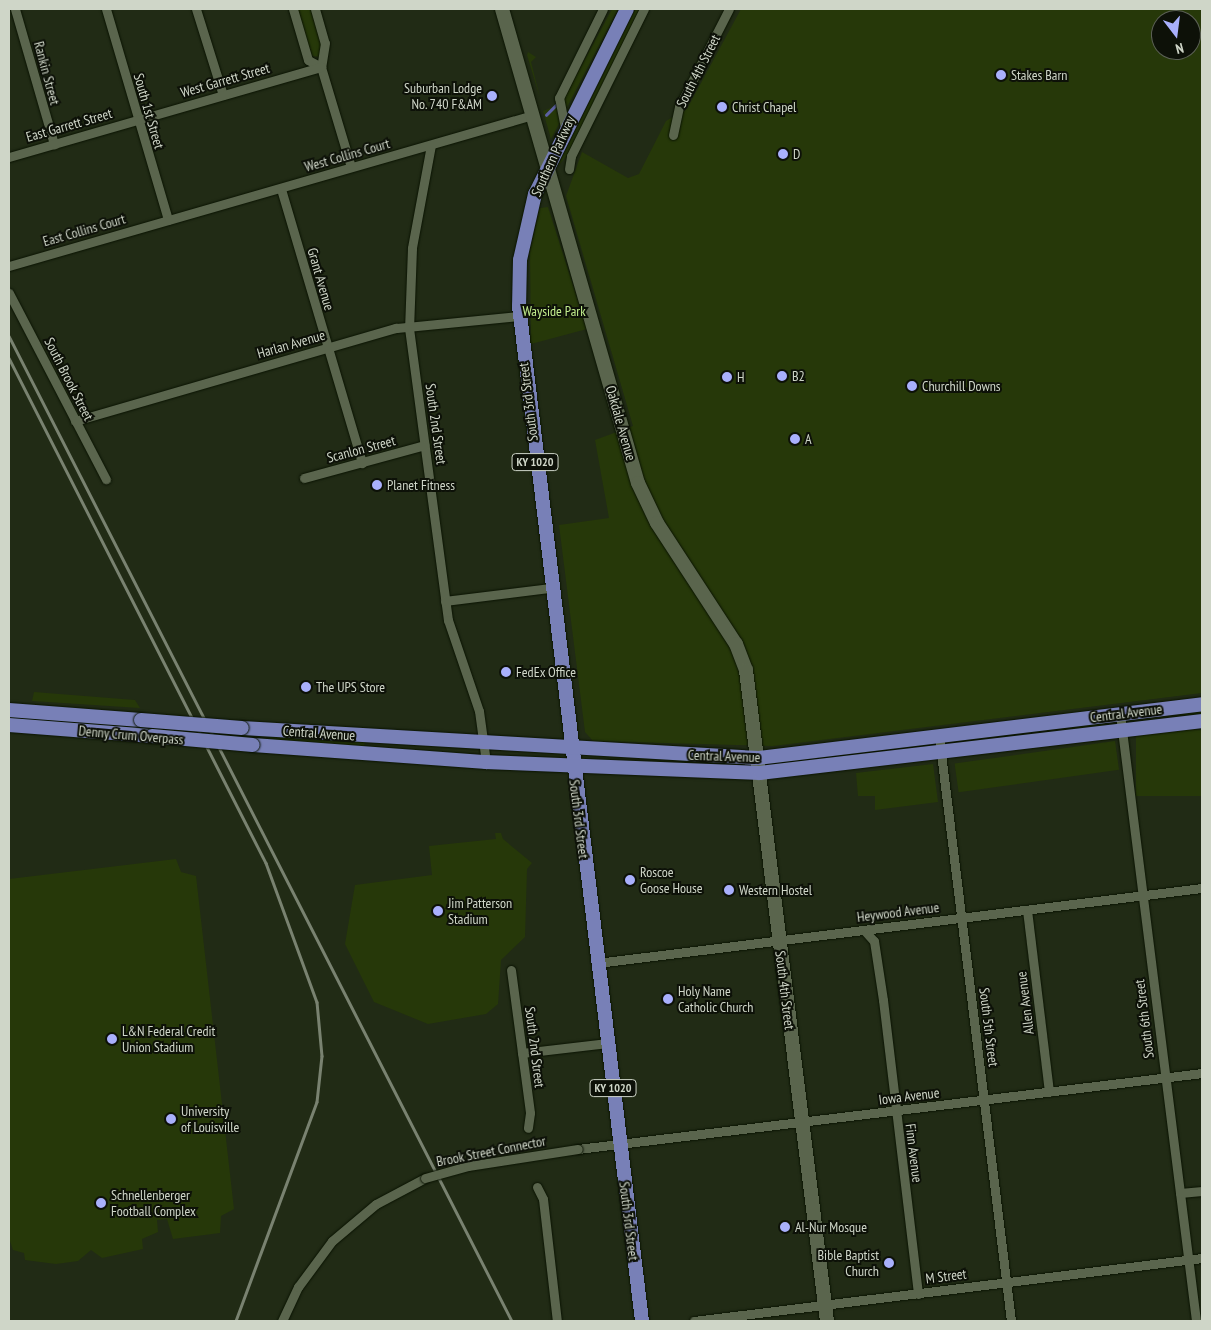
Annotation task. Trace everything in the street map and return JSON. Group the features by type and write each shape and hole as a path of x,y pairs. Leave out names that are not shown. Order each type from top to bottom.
{"main road":[{"path":"502,9 547,166"},
{"name":"Southern Parkway","path":"519,316 525,232 547,166 627,9"},
{"name":"Oakdale Avenue","path":"547,166 641,491 744,659"},
{"name":"South 3rd Street","path":"519,316 550,588 642,1321"},
{"name":"South 4th Street","path":"744,659 760,773 778,940 827,1321"},
{"name":"Central Avenue","path":"242,728 485,745 758,758 1202,704"},
{"name":"Denny Crum Overpass","path":"9,710 242,728"},
{"name":"Central Avenue","path":"253,745 486,762 760,773 940,754 1202,721"},
{"name":"Denny Crum Overpass","path":"9,725 253,745"}],"street":[{"name":"Rankin Street","path":"15,9 54,144"},
{"name":"South 1st Street","path":"106,9 137,120 168,220"},
{"path":"196,9 223,95"},
{"path":"293,9 308,60 321,67"},
{"path":"315,9 326,49 321,67 351,167"},
{"path":"565,128 559,98 603,9"},
{"path":"569,169 571,156 644,9"},
{"name":"South 4th Street","path":"673,135 679,107 729,9"},
{"name":"West Garrett Street","path":"137,120 321,67"},
{"name":"West Collins Court","path":"168,220 533,115"},
{"name":"East Garrett Street","path":"9,157 137,120"},
{"name":"South 2nd Street","path":"431,144 412,248 408,328 445,601 485,745 486,762"},
{"name":"Grant Avenue","path":"281,189 362,463"},
{"name":"East Collins Court","path":"9,266 168,220"},
{"name":"South Brook Street","path":"9,293 106,478"},
{"name":"Harlan Avenue","path":"75,421 327,348 408,328 519,316"},
{"name":"Scanlon Street","path":"304,478 425,445"},
{"path":"445,601 550,588"},
{"name":"South 6th Street","path":"1120,714 1196,1321"},
{"name":"South 5th Street","path":"939,737 1011,1321"},
{"name":"Heywood Avenue","path":"597,963 1202,888"},
{"name":"Allen Avenue","path":"1027,910 1050,1092"},
{"name":"Finn Avenue","path":"864,930 874,941 918,1294"},
{"name":"South 2nd Street","path":"511,970 522,1053 528,1128"},
{"path":"522,1053 607,1043"},
{"name":"Iowa Avenue","path":"620,1146 1202,1073"},
{"name":"Brook Street Connector","path":"282,1321 298,1287 332,1241 388,1196 454,1169 578,1149 620,1146"},
{"path":"537,1187 543,1199 557,1321"},
{"path":"1180,1193 1202,1191"},
{"name":"M Street","path":"694,1321 1202,1258"}],"green space":[{"path":"297,9 311,9 323,51 321,57 311,56"},
{"path":"612,9 618,9 565,111 563,100"},
{"path":"636,9 639,9 614,63 569,153 558,166"},
{"name":"Churchill Downs","path":"741,9 1202,9 1202,693 773,746 593,741 585,732 559,525 609,518 595,440 633,426 566,196 582,152 628,178 639,174 666,121 687,109"},
{"path":"528,52 536,57 531,62 540,98 527,55"},
{"path":"558,105 561,120 551,139 543,111"},
{"name":"Wayside Park","path":"548,207 587,329 531,344 530,252 540,208"},
{"path":"34,692 135,700 140,708 32,701"},
{"path":"1143,710 1202,710 1202,715 1143,715"},
{"path":"9,714 128,723 126,729 9,719"},
{"path":"1104,722 1105,727 962,755 961,750"},
{"path":"1136,730 1202,730 1202,796 1136,796"},
{"path":"270,735 365,742 364,747 270,740"},
{"path":"1115,741 1119,770 959,792 955,764"},
{"path":"933,764 938,802 875,810 875,796 858,796 856,773"},
{"name":"Jim Patterson Stadium","path":"495,833 501,833 503,839 532,863 527,869 525,937 501,960 498,1004 486,1014 428,1024 374,1002 345,944 355,885 432,875 429,846 496,839"},
{"name":"L&N Federal Credit Union Stadium","path":"176,859 181,872 196,876 234,1209 221,1216 220,1233 173,1239 167,1219 157,1220 158,1232 142,1239 143,1249 102,1258 91,1250 78,1261 56,1264 25,1260 24,1253 13,1250 9,1238 9,879"}],"waterway":[{"path":"546,115 556,105"}],"railway":[{"path":"9,336 512,1321"},
{"path":"9,358 266,863 317,1002 322,1056 317,1102 236,1321"}],"place":[{"name":"Stakes Barn","path":"1001,75"},
{"name":"Suburban Lodge No. 740 F&AM","path":"492,96"},
{"name":"Christ Chapel","path":"722,107"},
{"name":"D","path":"783,154"},
{"name":"B2","path":"782,376"},
{"name":"H","path":"727,377"},
{"name":"Churchill Downs","path":"912,386"},
{"name":"A","path":"795,439"},
{"name":"Planet Fitness","path":"377,485"},
{"name":"FedEx Office","path":"506,672"},
{"name":"The UPS Store","path":"306,687"},
{"name":"Roscoe Goose House","path":"630,880"},
{"name":"Western Hostel","path":"729,890"},
{"name":"Jim Patterson Stadium","path":"438,911"},
{"name":"Holy Name Catholic Church","path":"668,999"},
{"name":"L&N Federal Credit Union Stadium","path":"112,1039"},
{"name":"University of Louisville","path":"171,1119"},
{"name":"Schnellenberger Football Complex","path":"101,1203"},
{"name":"Al-Nur Mosque","path":"785,1227"},
{"name":"Bible Baptist Church","path":"889,1263"}]}
